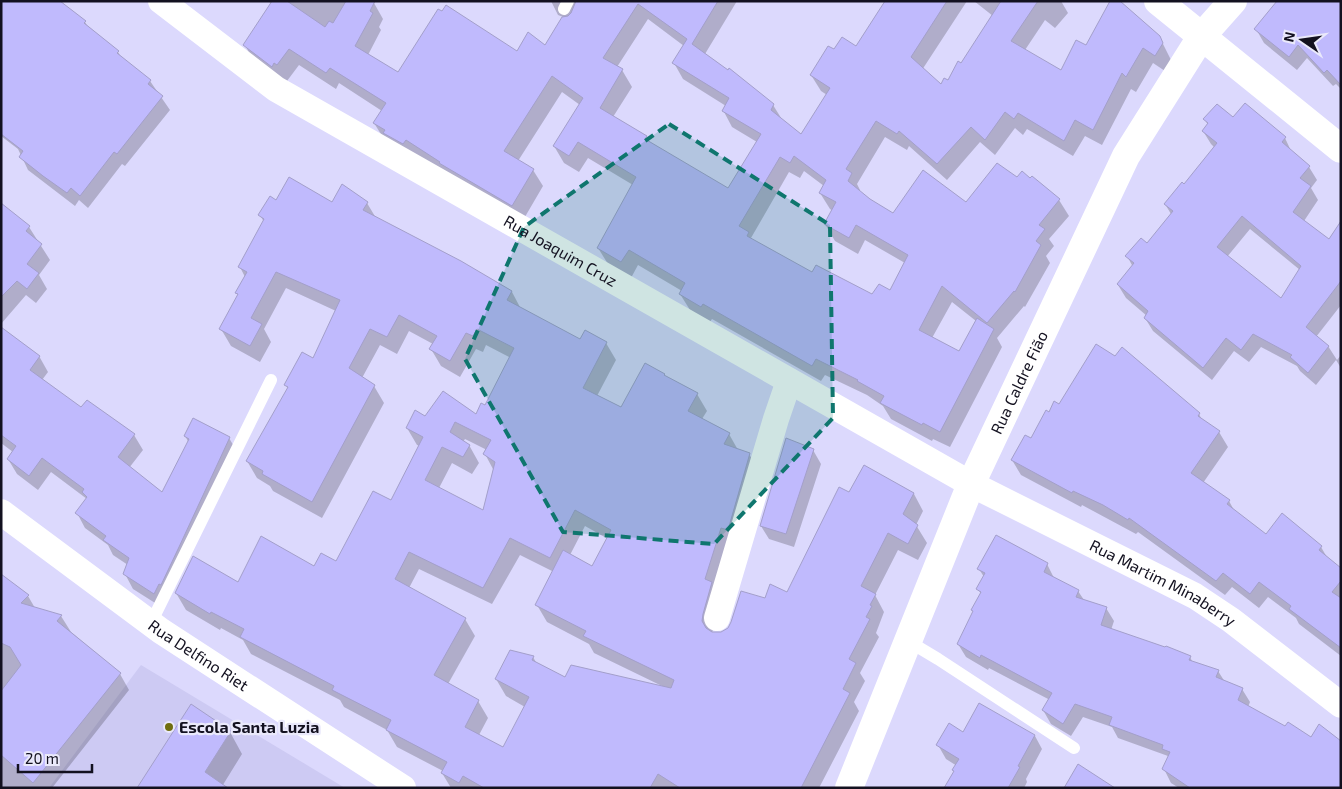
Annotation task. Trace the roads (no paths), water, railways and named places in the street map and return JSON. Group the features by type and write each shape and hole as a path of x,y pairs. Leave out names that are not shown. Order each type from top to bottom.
{"street":[{"name":"Rua Joaquim Cruz","path":"161,1 276,89 971,484"},
{"path":"1158,1 1341,149"},
{"name":"Rua Caldre Fião","path":"849,788 971,484 1126,156 1202,37 1233,1"},
{"path":"717,618 773,428 790,381"},
{"name":"Rua Martim Minaberry","path":"971,484 1195,596 1231,620 1341,705"},
{"name":"Rua Delfino Riet","path":"1,512 151,623 403,788"}],"lane":[{"path":"151,623 271,380"},
{"path":"908,641 1074,748"}],"place":[{"name":"Escola Santa Luzia","path":"169,727"}]}
